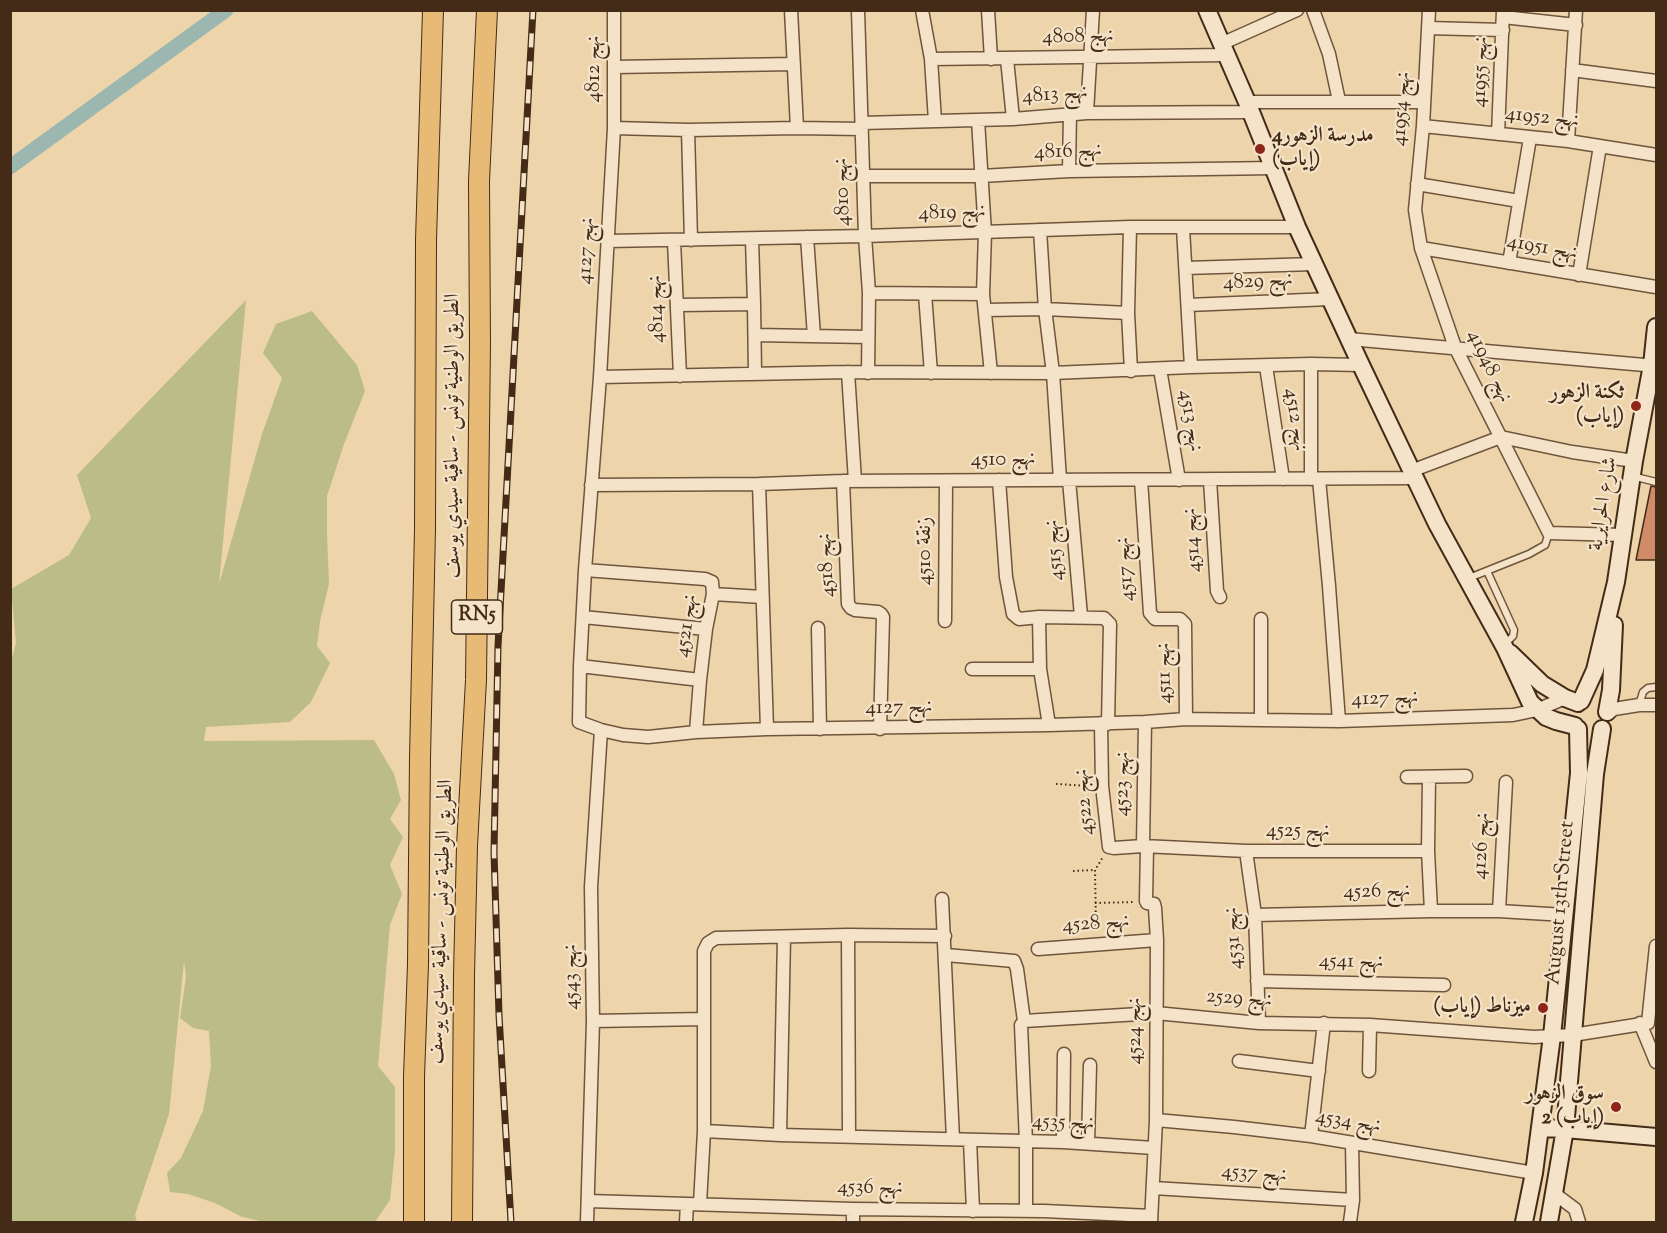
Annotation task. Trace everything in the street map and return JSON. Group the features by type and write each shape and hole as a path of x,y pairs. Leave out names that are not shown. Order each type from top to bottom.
{"highway":[{"name":"الطريق الوطنية تونس - ساقية سيدي يوسف","path":"414,1222 414,1077 425,529 426,240 433,10"},
{"name":"الطريق الوطنية تونس - ساقية سيدي يوسف","path":"462,1222 466,876 476,680 480,343 479,181 487,10"}],"main road":[{"path":"1206,10 1330,299 1413,474 1466,580 1503,646 1524,692 1537,710 1556,721 1590,734 1606,718 1604,704 1597,699 1574,701 1542,684 1503,646"},
{"name":"شارع الحرايرية","path":"1574,701 1595,670 1616,582 1633,468 1654,366 1656,327"},
{"name":"شارع الحرايرية","path":"1606,718 1611,690 1616,582"},
{"path":"1574,701 1572,714 1577,728"},
{"name":"August 13th Street","path":"1549,1222 1565,1129 1595,774 1606,718"},
{"name":"August 13th Street","path":"1524,1222 1540,1128 1565,915 1579,773 1577,728"},
{"path":"1540,1128 1656,1137"}],"street":[{"name":"نهج 4812","path":"614,10 614,128"},
{"path":"791,10 797,128"},
{"name":"نهج 4810","path":"858,10 869,294 868,373"},
{"path":"922,10 931,59 935,121"},
{"path":"988,10 991,59"},
{"path":"1087,113 1094,10"},
{"path":"1223,50 1297,10"},
{"path":"1313,10 1329,54 1339,101"},
{"name":"نهج 41954","path":"1415,210 1423,126 1429,10"},
{"path":"1568,141 1576,10"},
{"path":"1503,14 1576,25"},
{"name":"نهج 41955","path":"1498,134 1503,14"},
{"path":"1428,28 1503,30"},
{"name":"نهج 4808","path":"931,59 1091,57 1223,50"},
{"path":"1007,59 1013,119"},
{"path":"615,67 794,64"},
{"path":"1572,70 1656,81"},
{"path":"1249,107 1339,101 1424,102"},
{"name":"نهج 4813","path":"614,128 688,130 862,126 1087,113 1249,107"},
{"path":"1069,171 1070,114"},
{"path":"978,120 985,232 983,294 991,373"},
{"name":"نهج 41952","path":"1423,126 1568,141 1656,155"},
{"name":"نهج 4127","path":"614,128 600,377 585,570 579,722 623,735 648,737 767,729 1049,725 1186,719 1339,721 1498,716 1513,715 1574,701"},
{"path":"688,130 691,240"},
{"path":"1509,263 1530,138"},
{"path":"1579,275 1600,146"},
{"name":"نهج 4816","path":"864,176 981,176 1069,171 1274,168"},
{"path":"1417,183 1519,201"},
{"name":"نهج 41948","path":"1415,210 1421,248 1455,347 1549,533"},
{"path":"1130,227 1128,313 1131,371"},
{"name":"نهج 4819","path":"608,242 1130,227 1298,227"},
{"path":"1183,228 1191,367"},
{"name":"نهج 4515","path":"1040,230 1045,309 1081,616"},
{"path":"807,237 814,336"},
{"path":"752,239 755,374"},
{"name":"نهج 4814","path":"674,241 680,376"},
{"name":"نهج 41951","path":"1421,248 1656,287"},
{"path":"1186,268 1314,264"},
{"path":"869,294 983,294"},
{"path":"925,294 931,373"},
{"name":"نهج 4829","path":"1188,305 1330,299"},
{"path":"678,305 754,304"},
{"path":"985,310 1045,309 1128,313"},
{"path":"755,335 868,337"},
{"path":"1349,339 1654,366"},
{"path":"1311,364 1315,479 1329,586 1339,721"},
{"path":"600,377 848,372 1053,373 1191,367 1361,365"},
{"name":"نهج 4512","path":"1266,366 1283,479"},
{"name":"نهج 4513","path":"1160,369 1179,480"},
{"name":"نهج 4518","path":"848,372 848,604 855,610 878,612 883,617 880,729"},
{"path":"1413,474 1501,437 1633,468"},
{"name":"نهج 4510","path":"591,485 849,481 1315,479 1413,474"},
{"path":"999,480 1006,577 1013,614 1019,619 1039,616 1081,616"},
{"name":"نهج 4517","path":"1141,480 1150,613 1155,619 1180,619 1184,621 1185,626"},
{"name":"نهج 4514","path":"1210,480 1217,591 1220,597"},
{"name":"زنقة 4510","path":"945,621 946,481"},
{"path":"759,484 767,729"},
{"path":"1549,533 1623,535"},
{"name":"نهج 4521","path":"585,570 705,579 712,582 696,732"},
{"path":"712,594 762,597"},
{"path":"1039,616 1040,669 1049,725"},
{"name":"نهج 4522","path":"1081,616 1104,618 1110,624 1102,786 1109,847"},
{"path":"583,617 706,629"},
{"path":"1261,620 1261,720"},
{"name":"نهج 4511","path":"1185,626 1186,719"},
{"path":"818,628 820,729"},
{"path":"580,666 700,680"},
{"path":"972,669 1040,669"},
{"path":"1606,718 1614,709 1656,705"},
{"name":"نهج 4523","path":"1145,722 1145,847"},
{"name":"نهج 4543","path":"587,1222 592,1021 591,887 601,730"},
{"path":"1407,777 1466,776"},
{"path":"1429,777 1428,851 1431,911"},
{"name":"نهج 4126","path":"1500,911 1506,782"},
{"name":"نهج 4525","path":"1109,847 1246,851 1428,851"},
{"name":"نهج 4524","path":"1145,847 1146,902 1154,904 1157,940 1156,1120 1151,1219"},
{"name":"نهج 4531","path":"1246,851 1255,915 1259,1023"},
{"path":"942,899 953,1139"},
{"name":"نهج 4526","path":"1255,915 1500,911 1565,915"},
{"path":"686,1222 694,1204 704,1131 704,951 708,943 716,938 848,935 945,936"},
{"path":"848,935 849,1136"},
{"path":"780,1135 784,937"},
{"name":"نهج 4528","path":"1038,949 1157,940"},
{"path":"1656,946 1648,1023 1656,1062"},
{"path":"946,955 1014,961 1017,969 1024,1021 1021,1025 1026,1142 1026,1211"},
{"name":"نهج 4541","path":"1257,981 1444,985"},
{"name":"نهج 2529","path":"1024,1021 1156,1013 1259,1023 1370,1025 1534,1038 1573,1035 1648,1023"},
{"path":"592,1021 704,1019"},
{"path":"1311,1136 1324,1023"},
{"path":"1368,1071 1370,1025"},
{"path":"1064,1054 1064,1142"},
{"path":"1239,1061 1319,1071"},
{"path":"1088,1143 1090,1065"},
{"name":"نهج 4534","path":"1156,1120 1311,1136 1533,1173"},
{"name":"نهج 4535","path":"704,1131 1064,1142 1154,1148"},
{"path":"970,1140 981,1215"},
{"path":"1350,1222 1353,1200 1352,1143"},
{"name":"نهج 4537","path":"1153,1188 1353,1200"},
{"path":"1555,1194 1575,1209 1579,1222"},
{"name":"نهج 4536","path":"588,1201 981,1215 1026,1211 1044,1217 1151,1219"},
{"path":"853,1209 853,1222"}],"lane":[{"path":"1633,468 1656,482"},
{"path":"1466,580 1545,545 1549,533"},
{"path":"1487,571 1514,630 1513,636 1503,646"},
{"path":"1639,705 1643,692 1648,688 1656,687"}],"path":[{"path":"1056,784 1102,786"},
{"name":"نهج 4522","path":"1095,870 1109,847"},
{"path":"1073,871 1095,870 1096,945"},
{"path":"1095,903 1146,902"}],"green space":[{"path":"246,300 219,584 262,434 282,378 263,353 276,324 312,311 357,365 365,391 327,496 329,584 320,621 317,646 330,663 311,702 290,722 206,727 204,741 374,740 394,774 401,800 390,819 403,837 390,865 402,894 390,925 378,1066 395,1087 395,1150 390,1200 375,1222 265,1222 242,1217 215,1203 188,1194 170,1192 167,1173 181,1158 203,1111 211,1066 209,1031 193,1028 180,1018 186,977 184,961 169,1114 135,1215 137,1222 11,1222 10,666 16,643 11,589 69,555 91,518 77,475"}],"building":[{"path":"1651,486 1656,487 1656,560 1636,560"}],"waterway":[{"path":"10,167 226,10"}],"railway":[{"path":"511,1222 499,1015 494,852 498,646 533,10"}],"place":[{"name":"مدرسة الزهور4 (إياب)","path":"1260,149"},
{"name":"ثكنة الزهور (إياب)","path":"1636,406"},
{"name":"ميزناط (إياب)","path":"1543,1008"},
{"name":"سوق الزهور 2 (إياب)","path":"1616,1107"}]}
